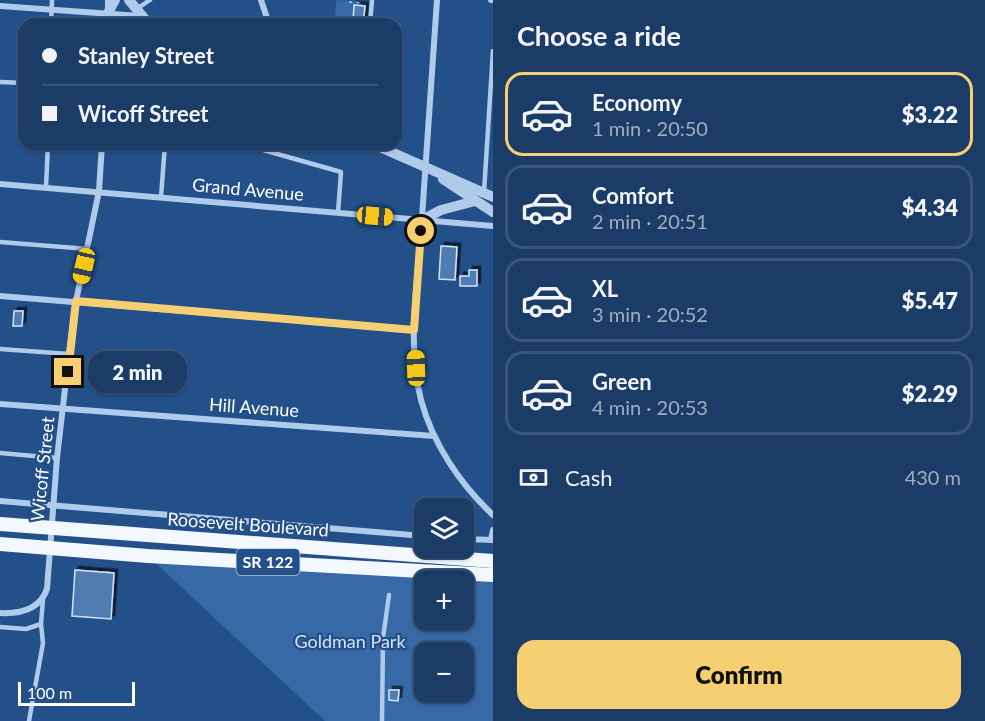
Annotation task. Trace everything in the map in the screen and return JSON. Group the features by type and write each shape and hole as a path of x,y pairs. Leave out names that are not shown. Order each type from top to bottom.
{"main road":[{"name":"Roosevelt Boulevard","path":"0,524 493,561"},
{"name":"Roosevelt Boulevard","path":"0,544 148,556 493,575"}],"street":[{"path":"108,0 108,18"},
{"path":"108,18 115,0"},
{"path":"129,0 143,18"},
{"path":"261,0 267,18"},
{"path":"437,0 414,330 416,368 421,400 434,436 459,477 493,515"},
{"path":"0,6 52,10 102,18"},
{"path":"113,18 138,13"},
{"name":"Wicoff Street","path":"43,600 47,589 57,458 69,354 76,301 99,191 102,150"},
{"path":"388,150 490,196"},
{"path":"424,165 493,213"},
{"name":"Grand Avenue","path":"0,184 493,226"},
{"path":"422,220 441,210 490,196"},
{"path":"0,296 414,330"},
{"name":"Hill Avenue","path":"0,404 434,436"},
{"name":"Roosevelt Boulevard","path":"0,501 414,535"},
{"path":"474,539 492,540 493,530"},
{"path":"0,613 21,612 43,600"}],"lane":[{"path":"51,18 52,0"},
{"path":"138,13 150,0"},
{"path":"370,18 372,0"},
{"path":"490,196 493,51"},
{"path":"0,82 18,83"},
{"path":"46,187 48,150"},
{"path":"161,197 165,150"},
{"path":"263,150 340,172 338,213"},
{"path":"0,242 88,249"},
{"path":"0,350 69,354"},
{"path":"0,453 57,458"},
{"path":"382,721 384,639 389,595"},
{"path":"29,721 43,643 41,624 43,600"},
{"path":"0,627 26,629 41,624"}],"path":[{"path":"349,2 362,3"}],"green space":[{"path":"336,0 367,2 366,18 335,18"},
{"name":"Goldman Park","path":"148,556 414,571 414,630 474,630 474,574 493,575 493,721 325,721"}],"building":[{"path":"354,5 365,6 364,18 353,18"},
{"path":"441,246 457,247 455,280 439,279"},
{"path":"469,270 477,270 477,286 460,286 460,276 469,276"},
{"path":"14,311 23,311 22,326 13,326"},
{"path":"75,570 114,573 111,619 72,616"},
{"path":"389,690 399,690 398,701 389,700"}],"route":[{"path":"68,372 76,301 414,330 421,231"}]}
